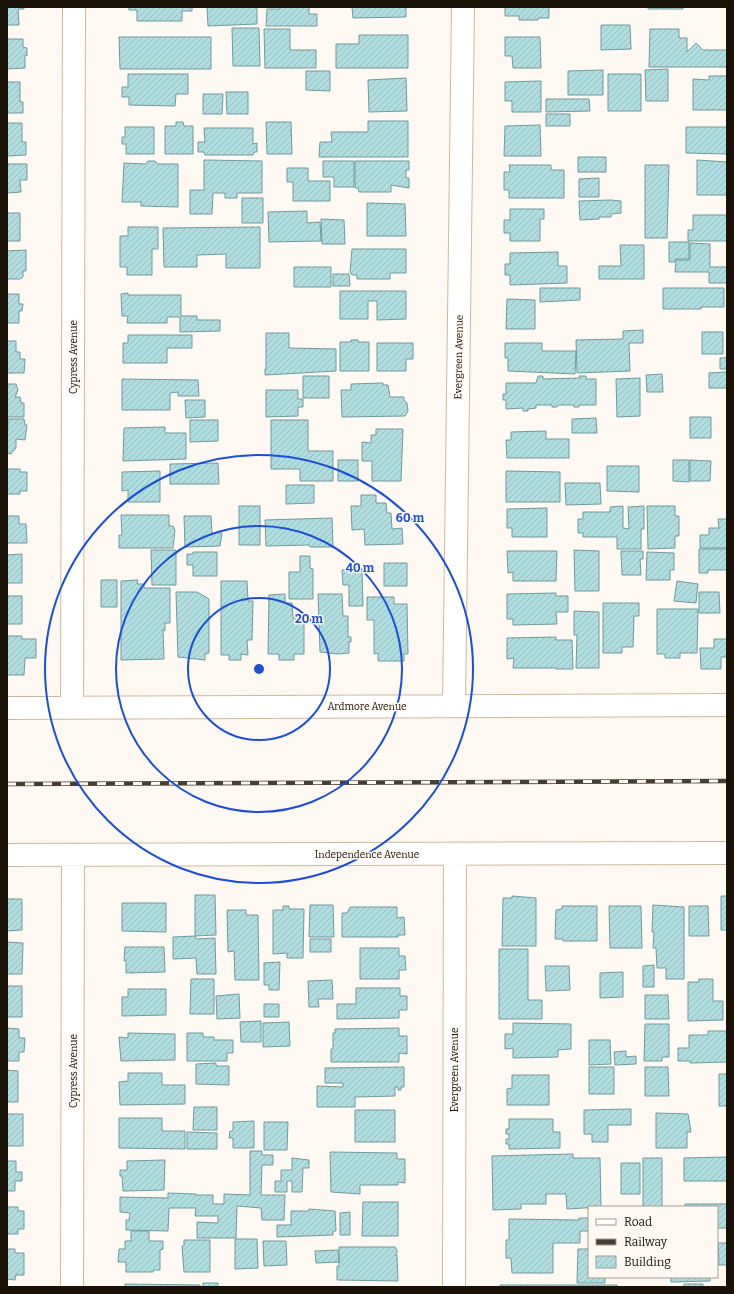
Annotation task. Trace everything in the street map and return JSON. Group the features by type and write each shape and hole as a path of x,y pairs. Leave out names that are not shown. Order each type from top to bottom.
{"street":[{"name":"Cypress Avenue","path":"72,707 74,7"},
{"name":"Evergreen Avenue","path":"454,706 463,7"},
{"name":"Ardmore Avenue","path":"7,708 727,705"},
{"name":"Independence Avenue","path":"7,855 727,853"},
{"name":"Evergreen Avenue","path":"454,1287 455,854"},
{"name":"Cypress Avenue","path":"72,1287 73,855"}],"building":[{"path":"7,7 24,7 24,9 18,9 19,25 7,25"},
{"path":"129,7 192,7 192,11 182,11 182,21 137,21 137,10 129,10"},
{"path":"207,7 257,7 257,24 208,26"},
{"path":"280,7 309,7 309,14 317,14 317,26 266,26 267,9 280,9"},
{"path":"352,7 406,7 406,17 353,18"},
{"path":"505,7 549,7 549,18 538,18 538,20 519,20 519,16 505,16"},
{"path":"648,7 683,7 683,9 648,9"},
{"path":"601,25 630,25 631,49 601,50"},
{"path":"232,28 259,28 260,66 233,66"},
{"path":"264,29 290,29 290,50 316,50 316,68 265,68"},
{"path":"650,29 679,29 679,38 687,38 687,52 696,43 703,50 727,50 727,67 649,67"},
{"path":"359,35 408,35 408,68 336,68 336,44 359,44"},
{"path":"119,37 211,37 211,69 120,69"},
{"path":"505,37 540,37 541,68 513,68 512,56 505,56"},
{"path":"7,39 23,39 23,47 27,48 27,56 25,55 25,68 7,69"},
{"path":"668,69 668,101 646,101 645,70"},
{"path":"603,70 603,95 568,95 568,71"},
{"path":"306,71 330,71 330,91 306,90"},
{"path":"128,74 188,74 188,94 176,94 175,106 129,105 129,97 122,97 122,87 128,87"},
{"path":"608,74 641,74 641,111 608,111"},
{"path":"709,76 727,76 727,110 693,110 693,79 709,80"},
{"path":"406,78 407,111 369,112 368,80"},
{"path":"541,81 541,112 512,112 512,101 505,101 505,82"},
{"path":"7,82 20,82 20,102 23,102 23,113 7,113"},
{"path":"226,92 248,92 248,114 227,114"},
{"path":"203,94 223,94 222,114 203,114"},
{"path":"546,99 589,99 590,111 546,112"},
{"path":"546,114 570,114 570,126 546,126"},
{"path":"368,121 408,121 408,157 319,157 320,142 332,142 331,132 368,132"},
{"path":"176,122 183,122 184,126 193,126 193,154 165,154 165,126 176,126"},
{"path":"266,122 291,122 292,154 267,154"},
{"path":"7,123 22,123 22,142 26,142 26,155 7,156"},
{"path":"540,125 541,156 504,156 505,126"},
{"path":"125,127 154,127 154,154 126,154 126,144 122,144 122,137 125,137"},
{"path":"686,127 727,127 727,154 686,153"},
{"path":"204,128 253,128 253,144 257,143 257,152 254,152 253,155 205,155 204,152 198,152 198,142 205,142"},
{"path":"578,157 606,157 606,172 578,172"},
{"path":"204,160 262,161 262,193 237,193 237,198 225,198 225,193 213,193 212,214 190,214 190,190 204,190"},
{"path":"697,160 727,162 727,195 697,195"},
{"path":"148,161 155,161 158,164 178,164 178,207 141,206 141,202 122,202 124,163 145,164"},
{"path":"323,161 354,161 354,187 334,187 334,177 323,177"},
{"path":"355,161 409,161 409,170 406,170 406,178 409,178 409,188 391,185 391,192 359,192 358,188 355,188"},
{"path":"7,164 27,164 27,180 20,180 21,192 7,193"},
{"path":"509,165 551,165 551,170 564,170 564,198 509,198 509,190 504,190 504,172 510,172"},
{"path":"645,165 669,165 667,238 645,238"},
{"path":"287,168 308,168 308,181 330,181 330,201 293,201 293,182 287,182"},
{"path":"599,178 599,197 579,197 579,179"},
{"path":"242,198 263,198 263,223 242,223"},
{"path":"579,201 621,201 621,213 611,214 611,217 580,220"},
{"path":"367,203 405,204 406,236 367,236"},
{"path":"510,209 544,209 544,219 540,219 540,241 510,241 510,233 504,233 504,220 510,220"},
{"path":"307,211 307,223 320,222 321,241 269,242 268,212"},
{"path":"7,213 20,213 20,241 7,241"},
{"path":"693,215 727,215 727,241 688,241 688,230 693,230"},
{"path":"321,219 344,220 345,244 322,244"},
{"path":"128,227 158,227 158,249 152,249 152,275 127,275 127,267 120,267 120,236 128,236"},
{"path":"260,227 260,268 226,268 226,254 197,255 197,267 164,267 163,228"},
{"path":"669,242 689,242 689,259 675,259 675,262 669,262"},
{"path":"690,243 710,244 710,267 727,267 727,283 709,283 709,272 675,272 676,260 690,260"},
{"path":"620,245 644,245 644,279 599,279 599,266 621,266"},
{"path":"352,249 406,249 406,273 390,273 390,279 357,279 357,275 352,275 350,272"},
{"path":"26,250 26,271 23,271 23,277 20,279 7,279 7,251"},
{"path":"558,252 558,266 567,266 567,283 510,285 510,275 505,275 505,264 510,264 510,253"},
{"path":"294,267 331,267 331,287 294,287"},
{"path":"333,274 349,274 350,286 333,286"},
{"path":"540,288 580,288 580,300 540,302"},
{"path":"663,288 724,288 724,307 701,307 701,309 663,309"},
{"path":"340,291 406,291 406,319 377,320 377,301 368,301 368,319 340,319"},
{"path":"128,293 128,295 181,295 181,316 197,316 197,320 220,320 220,331 180,332 180,317 167,317 167,323 127,323 128,316 122,316 121,294"},
{"path":"7,294 19,294 19,304 23,304 22,311 19,311 19,323 7,323"},
{"path":"507,299 535,300 535,329 506,329"},
{"path":"643,330 643,343 629,343 630,371 577,373 576,340 623,339 623,331"},
{"path":"702,332 723,332 723,354 702,354"},
{"path":"266,333 289,333 289,348 336,349 336,371 265,375"},
{"path":"128,335 192,335 192,348 167,348 167,363 123,363 123,343 128,343"},
{"path":"351,340 358,340 358,342 369,342 369,371 340,371 340,342 351,342"},
{"path":"7,341 16,341 16,352 20,352 20,359 25,359 24,373 7,373"},
{"path":"377,343 413,343 413,359 406,359 406,371 377,371"},
{"path":"505,343 542,343 542,351 576,351 575,374 508,371 508,358 505,358"},
{"path":"727,356 727,369 720,369 720,358 725,358"},
{"path":"727,372 727,388 709,388 709,373"},
{"path":"662,374 663,392 647,392 646,375"},
{"path":"303,376 329,376 329,398 303,398"},
{"path":"538,376 543,376 543,379 580,378 579,376 586,376 586,379 596,379 596,405 579,405 579,407 574,407 574,405 558,405 557,407 552,407 552,405 536,405 536,408 528,409 528,411 523,411 523,408 506,409 506,400 503,400 503,394 506,394 506,383 536,383"},
{"path":"640,378 640,416 617,417 616,379"},
{"path":"122,379 198,380 199,396 178,396 178,392 170,393 170,410 122,410"},
{"path":"383,383 383,385 388,385 390,397 404,397 404,400 407,403 408,411 405,416 342,417 341,390 351,390 351,384"},
{"path":"7,384 16,384 18,390 15,397 20,397 21,403 24,403 24,417 7,417"},
{"path":"266,390 298,390 298,399 303,399 303,407 298,407 298,416 266,417"},
{"path":"185,400 205,400 205,417 186,418"},
{"path":"690,417 711,417 711,438 690,438"},
{"path":"596,418 597,433 572,433 572,419"},
{"path":"8,419 24,419 25,425 27,425 25,440 16,439 16,448 11,454 7,453"},
{"path":"190,420 218,420 218,441 190,442"},
{"path":"271,420 308,420 308,451 333,451 333,481 300,481 300,469 271,469"},
{"path":"165,427 165,433 186,433 186,459 123,461 124,428"},
{"path":"376,429 403,429 401,481 372,481 372,461 362,461 362,442 371,443 371,435 376,435"},
{"path":"546,431 546,439 569,439 569,458 507,458 506,440 511,440 511,432"},
{"path":"338,460 358,460 358,481 338,481"},
{"path":"673,460 689,460 689,482 673,481"},
{"path":"690,460 711,461 710,481 690,481"},
{"path":"218,463 219,484 170,484 170,464"},
{"path":"607,466 639,466 639,492 607,491"},
{"path":"7,469 20,469 20,472 27,472 27,491 20,491 20,494 7,494"},
{"path":"160,471 160,502 128,502 128,490 122,491 122,472"},
{"path":"506,471 560,472 560,502 506,502"},
{"path":"565,483 600,483 601,504 566,505"},
{"path":"286,485 314,485 314,503 286,504"},
{"path":"361,495 376,495 376,503 386,503 387,513 391,513 392,529 402,528 403,544 365,545 364,529 352,530 351,506 361,506"},
{"path":"239,506 260,506 260,545 239,545"},
{"path":"623,506 623,528 629,529 628,507 644,506 644,529 641,529 641,549 617,549 617,537 583,537 583,533 578,533 578,519 583,519 583,512 610,512 610,507"},
{"path":"647,506 675,506 675,516 679,516 679,536 675,536 675,548 648,549"},
{"path":"547,508 547,537 512,537 512,528 507,528 507,509"},
{"path":"121,515 169,515 169,526 173,526 175,530 173,548 119,548 119,535 122,535"},
{"path":"7,516 19,516 19,524 26,524 27,543 7,543"},
{"path":"184,516 211,516 212,533 222,533 220,546 185,547"},
{"path":"332,518 333,547 310,547 309,545 266,546 265,520"},
{"path":"718,519 727,519 727,548 700,548 700,535 709,535 709,528 719,528"},
{"path":"699,549 727,549 727,570 708,570 708,573 699,573"},
{"path":"151,550 176,550 176,585 152,585"},
{"path":"574,550 599,551 599,591 575,591"},
{"path":"507,551 557,551 556,581 513,581 513,572 508,573"},
{"path":"621,551 643,551 643,559 640,559 641,575 622,575"},
{"path":"193,552 217,552 217,576 193,576 193,565 187,565 187,554 193,554"},
{"path":"647,552 674,553 674,570 670,570 670,580 646,580"},
{"path":"22,554 22,583 7,583 7,555"},
{"path":"300,556 310,556 310,568 313,569 313,599 289,599 289,572 300,572"},
{"path":"384,563 407,563 407,586 384,586"},
{"path":"362,569 363,606 349,606 349,585 343,585 342,570"},
{"path":"101,580 117,580 117,607 101,607"},
{"path":"138,580 137,584 144,584 144,588 170,588 170,623 165,623 165,631 163,630 164,659 121,660 121,581"},
{"path":"221,581 247,581 248,601 253,601 252,640 247,640 248,655 241,654 241,660 229,660 229,655 221,655"},
{"path":"677,581 698,584 696,603 674,601"},
{"path":"176,592 197,592 209,599 209,653 205,654 205,660 178,657"},
{"path":"699,592 719,592 720,613 699,613"},
{"path":"556,593 556,596 568,596 568,612 556,612 557,624 513,625 513,619 507,619 507,594"},
{"path":"285,594 285,603 292,603 293,618 304,618 304,654 294,654 294,660 279,660 279,654 268,654 269,595"},
{"path":"318,594 342,594 343,616 348,616 348,637 351,637 351,642 349,642 349,653 338,654 320,652"},
{"path":"7,596 22,596 22,624 7,624"},
{"path":"367,597 394,597 394,604 407,604 408,654 404,654 404,661 378,661 378,653 374,654 374,620 367,620"},
{"path":"603,603 639,603 639,616 634,616 633,647 622,647 622,653 603,653"},
{"path":"657,609 698,609 697,653 680,653 680,658 665,658 665,654 657,654"},
{"path":"574,611 599,612 599,668 576,668 577,635 574,635"},
{"path":"7,636 22,636 22,639 36,639 36,658 25,658 24,675 7,675"},
{"path":"556,637 556,640 572,640 573,669 513,668 514,658 507,659 507,638"},
{"path":"714,639 727,639 727,657 721,657 721,669 701,669 700,648 714,648"},
{"path":"195,895 215,895 216,935 195,936"},
{"path":"512,896 536,898 536,946 502,946 503,898 512,898"},
{"path":"721,896 727,896 727,930 721,930"},
{"path":"7,899 22,899 22,930 7,931"},
{"path":"122,903 166,903 166,932 122,931"},
{"path":"310,905 333,905 334,937 309,937"},
{"path":"653,905 684,907 684,979 666,979 666,968 657,968 656,948 653,948"},
{"path":"283,906 289,906 289,909 304,909 303,958 287,958 287,953 273,954 273,910 283,910"},
{"path":"562,906 597,906 597,941 563,941 563,939 555,939 556,910 562,909"},
{"path":"609,906 641,906 642,948 610,948"},
{"path":"689,906 708,906 709,936 689,936"},
{"path":"350,907 397,907 397,918 404,917 405,935 398,935 398,937 342,937 342,913 347,913"},
{"path":"227,910 246,910 246,915 258,915 259,980 235,980 234,951 228,952"},
{"path":"195,936 196,939 215,938 216,974 197,974 196,958 173,959 173,937"},
{"path":"310,939 331,939 331,952 310,952"},
{"path":"7,942 23,943 22,974 7,974"},
{"path":"125,947 164,947 165,972 126,973 126,960 124,961"},
{"path":"360,948 399,948 399,956 405,956 406,970 399,970 399,979 360,979"},
{"path":"499,949 528,949 528,1000 542,1000 542,1019 499,1019"},
{"path":"280,962 279,990 269,990 269,985 264,985 264,963"},
{"path":"654,965 654,987 643,987 643,966"},
{"path":"545,966 569,966 570,990 546,991"},
{"path":"623,972 623,997 600,998 600,973"},
{"path":"191,979 214,979 214,1014 190,1014"},
{"path":"699,979 713,979 713,1001 723,1001 723,1020 688,1021 688,982 699,982"},
{"path":"332,980 333,999 318,999 319,1007 309,1007 308,981"},
{"path":"7,986 22,986 22,1017 7,1017"},
{"path":"356,988 400,988 400,996 407,996 407,1010 399,1010 399,1018 337,1019 337,1004 356,1004"},
{"path":"128,989 166,989 166,1015 122,1016 122,997 128,997"},
{"path":"239,994 240,1018 217,1019 216,996"},
{"path":"645,995 668,995 669,1019 645,1019"},
{"path":"264,1004 279,1004 279,1017 264,1017"},
{"path":"261,1021 261,1042 241,1042 240,1022"},
{"path":"289,1022 290,1046 263,1047 263,1023"},
{"path":"513,1023 571,1024 571,1049 558,1050 558,1057 513,1058 513,1048 505,1049 505,1034 513,1034"},
{"path":"645,1024 669,1024 669,1057 662,1057 662,1061 644,1061"},
{"path":"7,1028 19,1029 19,1038 25,1038 24,1052 19,1052 19,1061 7,1061"},
{"path":"399,1028 399,1036 407,1036 407,1054 399,1053 399,1062 331,1062 331,1049 333,1049 333,1033 335,1033 335,1029"},
{"path":"708,1031 727,1031 727,1062 690,1063 690,1061 678,1061 678,1048 689,1048 689,1035 708,1035"},
{"path":"128,1033 175,1034 175,1060 121,1061 119,1037 128,1038"},
{"path":"187,1033 203,1033 203,1037 214,1037 214,1040 233,1040 233,1053 227,1053 227,1061 187,1061"},
{"path":"589,1040 610,1040 611,1064 589,1065"},
{"path":"626,1051 626,1057 636,1056 636,1064 615,1065 614,1052"},
{"path":"216,1063 216,1066 229,1066 229,1085 196,1084 196,1064"},
{"path":"404,1067 404,1087 401,1087 401,1090 398,1090 398,1087 395,1087 395,1096 355,1097 355,1107 317,1107 317,1086 343,1087 343,1083 325,1083 325,1068"},
{"path":"589,1067 614,1067 614,1094 589,1094"},
{"path":"645,1067 668,1067 669,1096 645,1096"},
{"path":"7,1070 18,1071 18,1102 7,1102"},
{"path":"128,1073 162,1073 162,1085 185,1085 185,1104 120,1105 119,1082 128,1081"},
{"path":"719,1074 727,1074 727,1106 719,1106"},
{"path":"512,1075 549,1075 549,1105 507,1105 507,1089 512,1088"},
{"path":"194,1107 217,1107 217,1130 193,1130"},
{"path":"631,1109 631,1125 608,1125 608,1142 592,1142 592,1134 584,1134 584,1110"},
{"path":"355,1110 395,1110 395,1142 355,1142"},
{"path":"656,1113 688,1114 691,1132 687,1132 687,1148 656,1148"},
{"path":"7,1114 23,1114 23,1146 7,1146"},
{"path":"119,1118 162,1118 162,1131 185,1131 185,1149 119,1148"},
{"path":"509,1119 553,1119 553,1132 560,1132 560,1148 509,1149 509,1144 506,1144 506,1139 509,1139 509,1134 506,1134 506,1129 509,1129"},
{"path":"254,1121 254,1148 233,1148 233,1138 229,1138 230,1131 233,1131 233,1122"},
{"path":"264,1122 288,1122 287,1150 264,1150"},
{"path":"187,1132 217,1133 217,1149 187,1149"},
{"path":"250,1151 262,1151 262,1155 273,1155 273,1165 262,1165 261,1195 285,1195 284,1220 262,1220 261,1208 237,1206 236,1238 197,1238 197,1222 218,1223 218,1216 195,1216 196,1208 169,1208 168,1231 126,1230 126,1220 129,1220 130,1213 120,1212 120,1197 168,1198 168,1193 213,1195 213,1204 224,1204 224,1194 250,1195"},
{"path":"330,1152 397,1153 397,1159 405,1159 405,1183 398,1182 398,1185 360,1185 360,1194 331,1192"},
{"path":"573,1154 573,1158 600,1158 601,1206 567,1209 566,1194 546,1194 546,1204 521,1204 521,1209 493,1210 492,1156"},
{"path":"727,1157 727,1181 684,1181 684,1158"},
{"path":"292,1158 309,1160 309,1168 303,1168 302,1192 292,1192 292,1181 287,1181 287,1192 275,1192 275,1181 281,1181 281,1170 292,1170"},
{"path":"643,1158 662,1158 662,1206 643,1206"},
{"path":"165,1160 164,1190 123,1191 120,1170 127,1170 127,1161"},
{"path":"7,1161 16,1161 16,1172 22,1172 22,1181 15,1181 15,1191 7,1191"},
{"path":"621,1163 640,1163 640,1194 621,1194"},
{"path":"363,1202 398,1202 398,1236 362,1236"},
{"path":"685,1204 727,1204 727,1228 718,1228 718,1206 685,1206"},
{"path":"7,1207 18,1207 18,1211 24,1211 24,1229 18,1229 18,1234 7,1234"},
{"path":"309,1209 335,1211 336,1231 333,1231 333,1235 277,1237 277,1225 291,1225 291,1211 309,1211"},
{"path":"350,1212 350,1235 340,1235 340,1213"},
{"path":"579,1218 588,1218 588,1231 580,1231 580,1243 553,1243 553,1273 512,1273 511,1258 506,1258 506,1240 509,1240 509,1219 579,1220"},
{"path":"131,1231 149,1231 149,1241 163,1241 163,1249 160,1250 160,1270 154,1270 153,1272 126,1272 126,1262 118,1262 119,1249 125,1249 125,1241 131,1241"},
{"path":"235,1239 257,1239 258,1268 235,1269"},
{"path":"184,1240 210,1240 210,1272 184,1272 182,1246 184,1246"},
{"path":"263,1241 286,1241 287,1265 264,1266"},
{"path":"718,1243 727,1243 727,1265 719,1265"},
{"path":"339,1247 395,1247 397,1250 395,1255 397,1255 398,1281 337,1280 337,1266 339,1267"},
{"path":"7,1249 15,1249 15,1253 24,1253 24,1275 16,1275 15,1280 7,1279"},
{"path":"578,1249 588,1249 588,1278 605,1278 605,1283 577,1283"},
{"path":"338,1250 339,1262 316,1263 315,1251"},
{"path":"671,1278 710,1278 710,1281 671,1282"},
{"path":"203,1283 218,1283 218,1287 203,1287"},
{"path":"125,1284 200,1285 200,1287 125,1287"},
{"path":"684,1284 703,1284 703,1287 684,1287"},
{"path":"500,1285 617,1285 617,1287 500,1287"}],"railway":[{"path":"7,784 727,781"}]}
